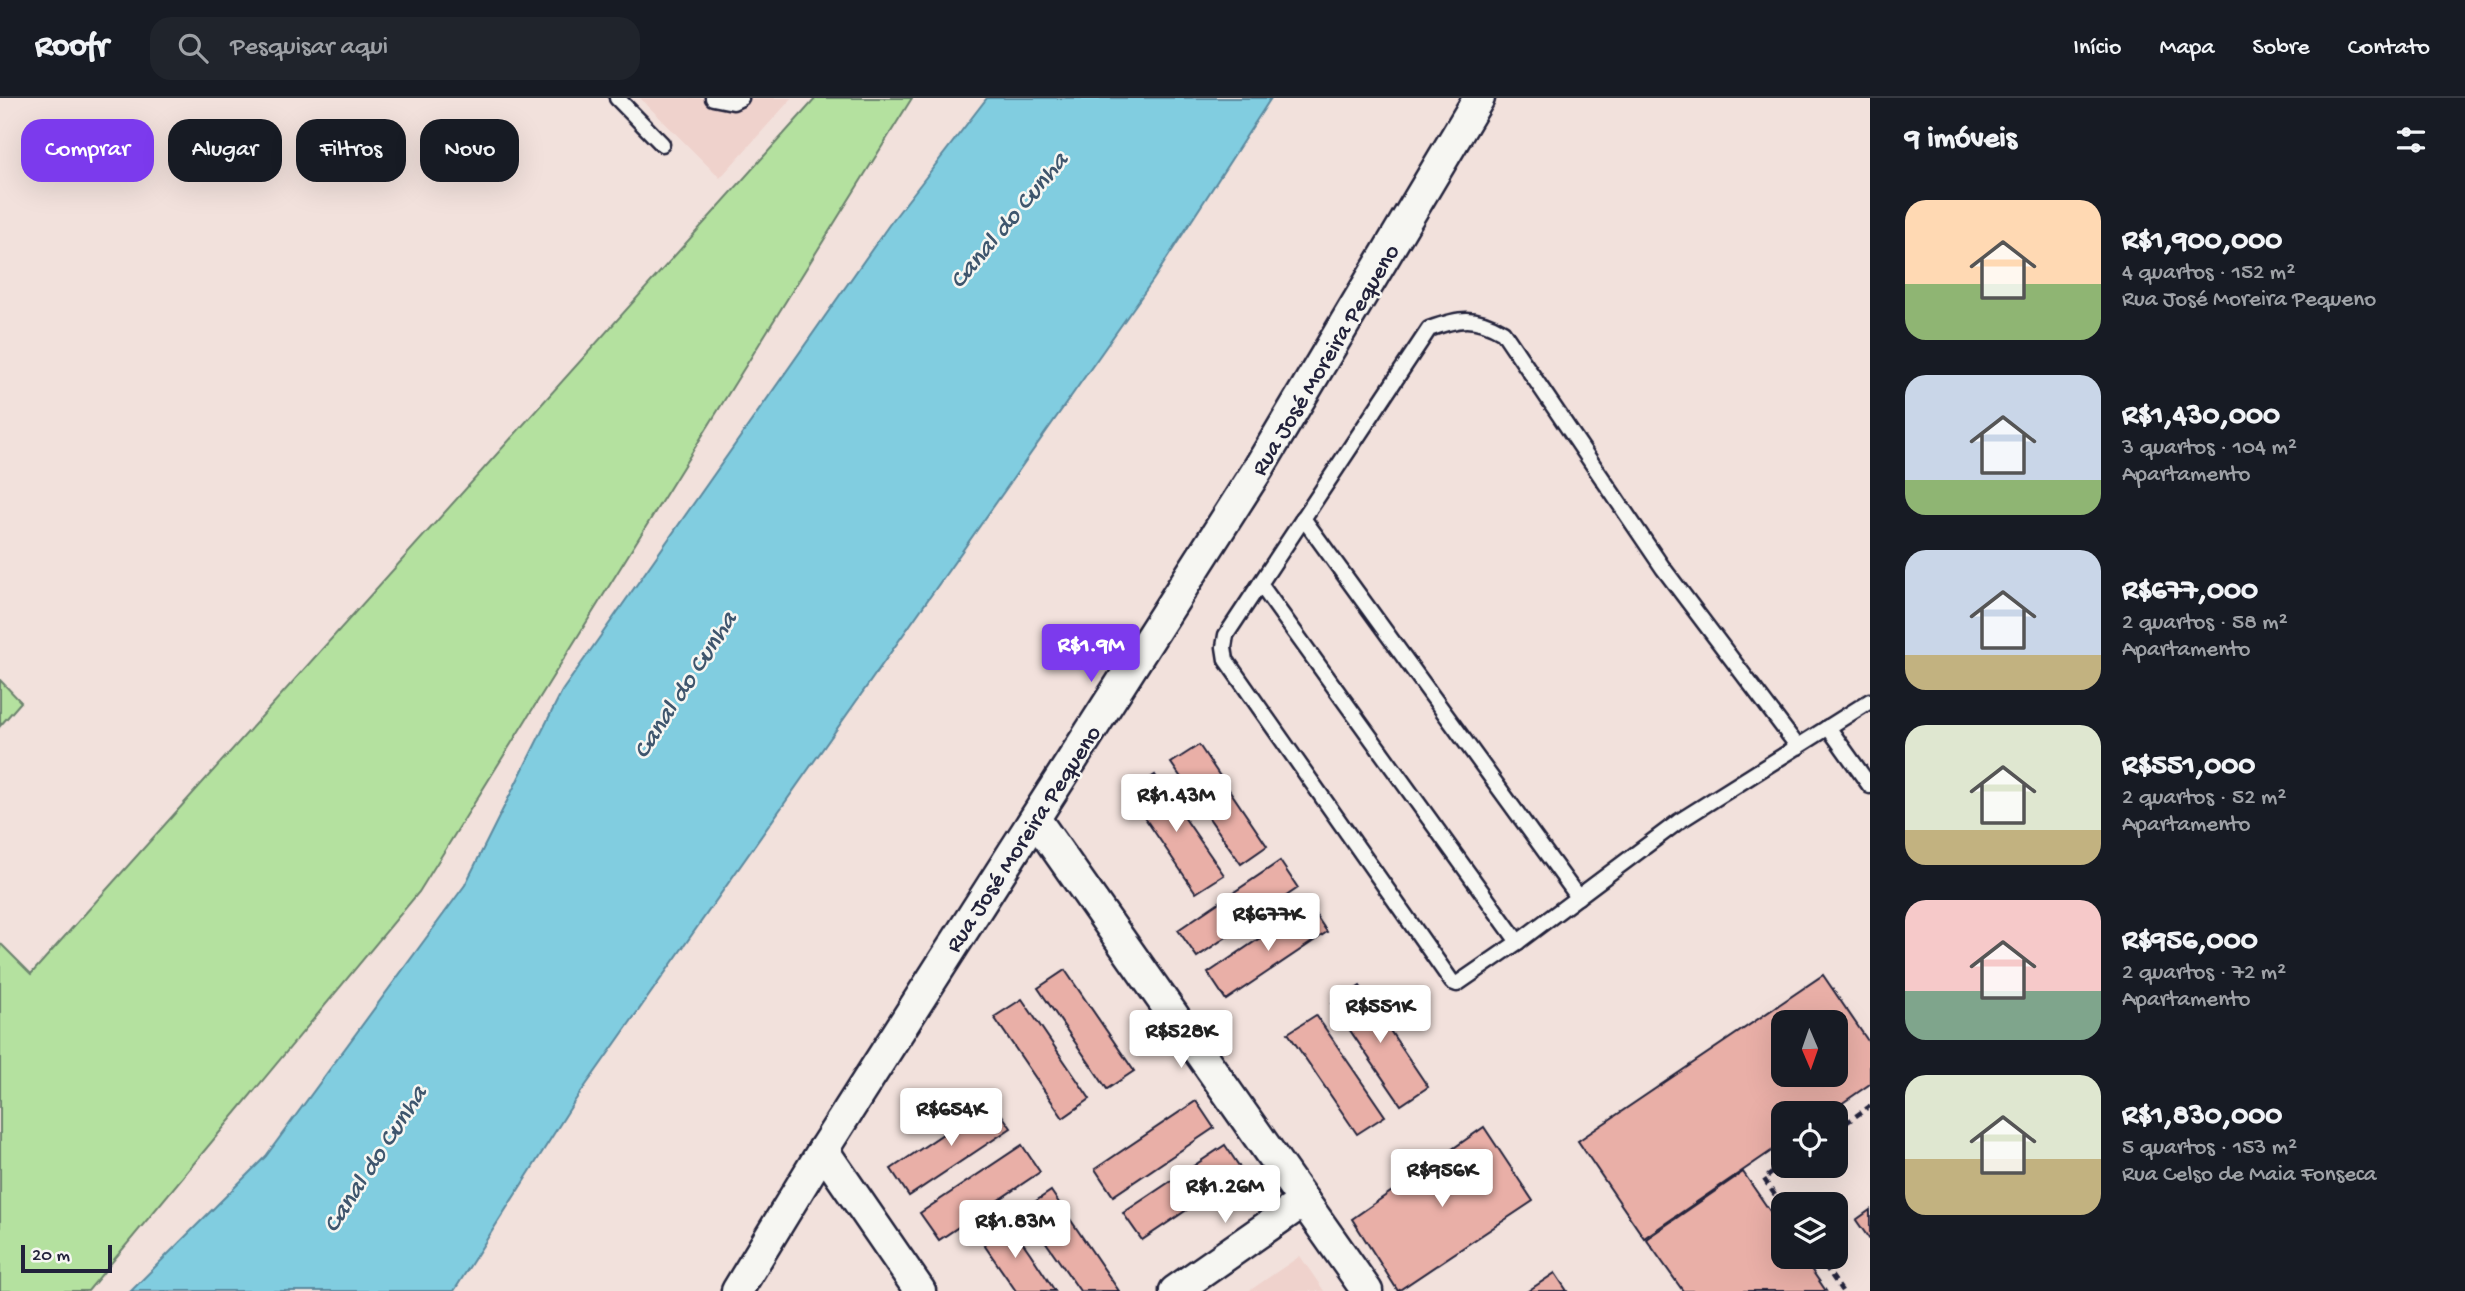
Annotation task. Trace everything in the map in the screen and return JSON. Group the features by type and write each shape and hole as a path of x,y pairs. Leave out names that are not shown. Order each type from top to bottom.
{"street":[{"name":"Rua José Moreira Pequeno","path":"737,1291 823,1150 1258,469 1479,98"},
{"path":"1036,820 1367,1291"},
{"path":"823,1150 920,1291"},
{"path":"1175,1291 1304,1201"}],"lane":[{"path":"617,98 662,144"},
{"path":"713,98 733,102 741,98"},
{"path":"1798,747 1663,568 1503,332 1483,321 1454,320 1429,329 1226,635 1226,660 1452,982 1459,983 1678,822 1798,747 1870,701"},
{"path":"1303,518 1578,897"},
{"path":"1261,584 1518,942"},
{"path":"1828,727 1870,786"}],"path":[{"path":"1848,1122 1870,1106"},
{"path":"1771,1174 1764,1179 1773,1192"},
{"path":"1827,1269 1842,1291"}],"shaded area":[{"path":"640,98 792,98 720,178"},
{"path":"1300,1256 1324,1291 1249,1291"}],"green space":[{"path":"816,98 912,98 419,892 88,1291 0,1291 0,943 31,974"},
{"path":"0,680 21,702 0,726"}],"water":[{"name":"Canal do Cunha","path":"987,98 1271,98 1153,280 574,1102 454,1291 131,1291 266,1156 465,885 562,691 889,225"}],"building":[{"path":"1199,745 1267,846 1241,864 1171,763"},
{"path":"1155,775 1224,875 1196,893 1128,793"},
{"path":"1280,861 1298,888 1197,957 1178,930"},
{"path":"1309,905 1327,932 1226,1000 1208,973"},
{"path":"1065,970 1134,1071 1107,1089 1038,988"},
{"path":"1823,975 1847,1010 1771,1010"},
{"path":"1360,986 1428,1087 1401,1105 1332,1004"},
{"path":"1022,999 1090,1099 1063,1118 994,1017"},
{"path":"1771,1010 1771,1087 1848,1087 1848,1012 1870,1044 1870,1084 1845,1101 1771,1101 1771,1151 1644,1238 1578,1141"},
{"path":"1316,1015 1385,1116 1357,1134 1288,1033"},
{"path":"992,1101 1011,1128 909,1196 891,1169"},
{"path":"1196,1101 1214,1128 1113,1196 1095,1169"},
{"path":"1484,1127 1533,1201 1398,1291 1352,1219"},
{"path":"1022,1145 1040,1172 939,1240 920,1213"},
{"path":"1225,1145 1243,1172 1142,1240 1123,1213"},
{"path":"1743,1172 1771,1213 1771,1269 1811,1269 1826,1291 1683,1291 1646,1239"},
{"path":"1051,1191 1119,1291 1080,1291 1038,1231 1024,1209"},
{"path":"1870,1210 1870,1240 1856,1220"},
{"path":"1007,1220 1055,1291 1016,1291 980,1239"},
{"path":"1555,1273 1567,1291 1528,1291"}]}
